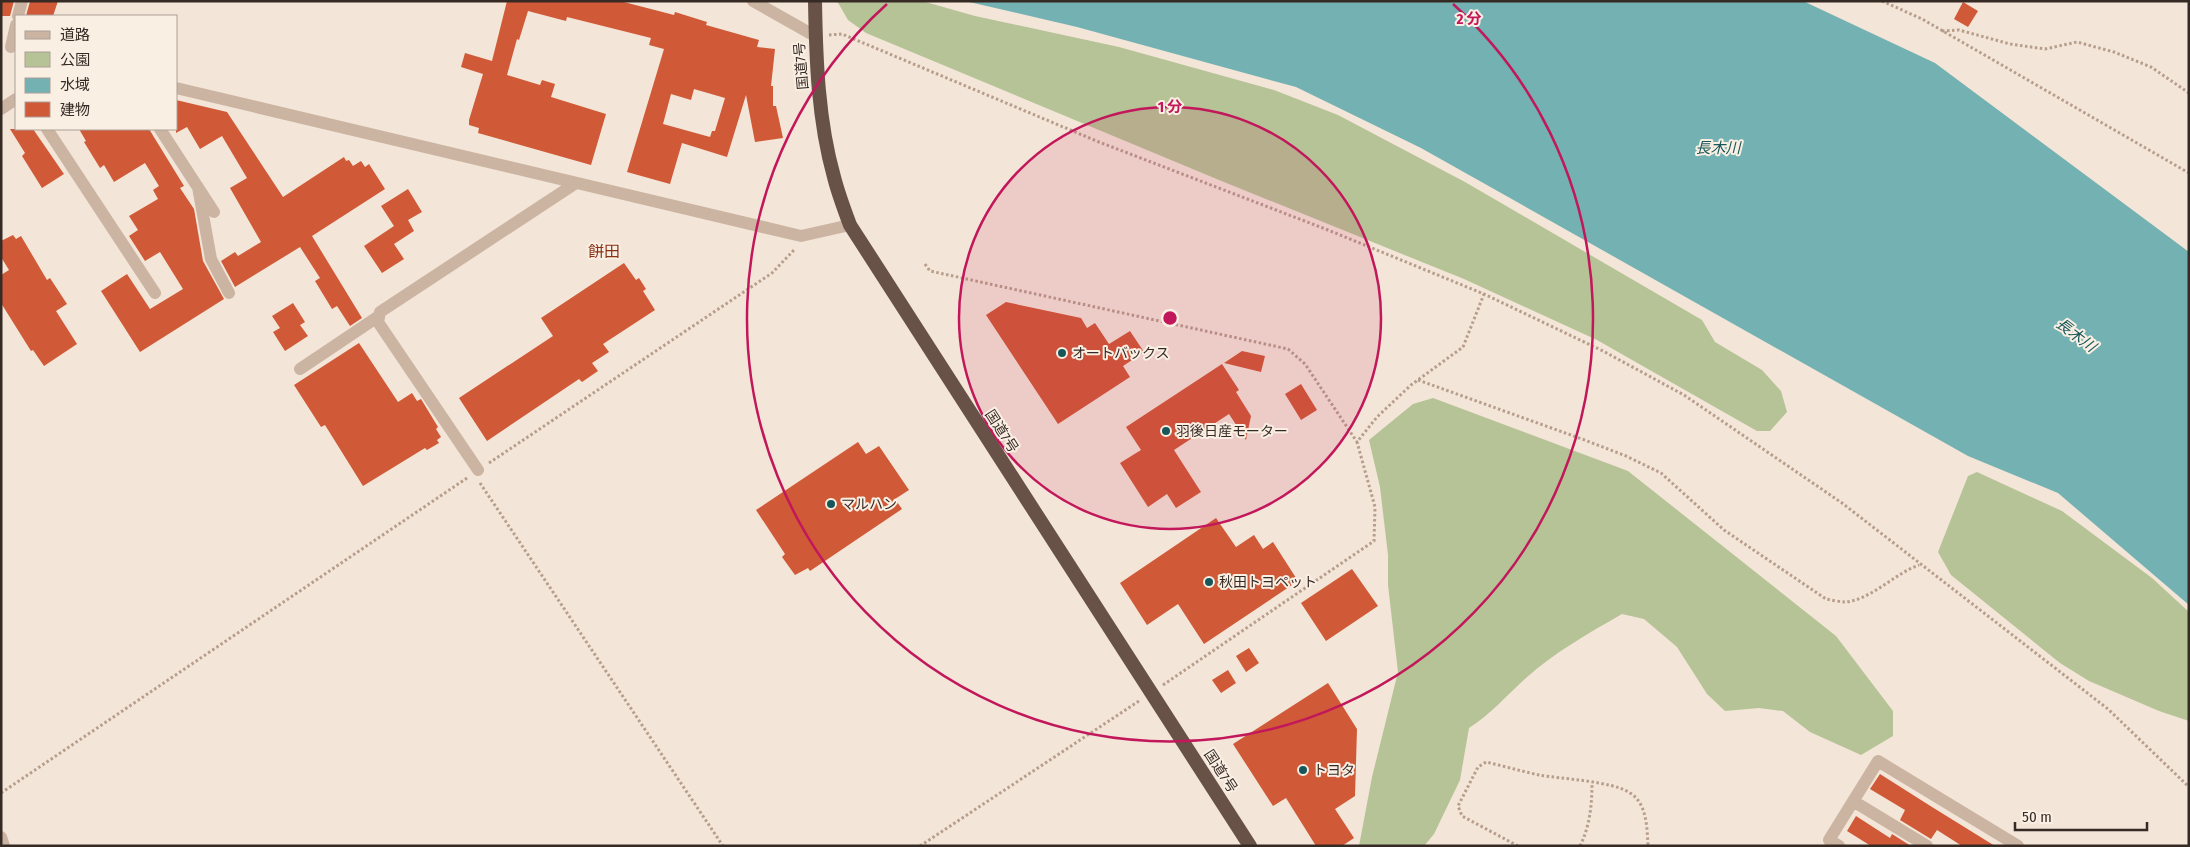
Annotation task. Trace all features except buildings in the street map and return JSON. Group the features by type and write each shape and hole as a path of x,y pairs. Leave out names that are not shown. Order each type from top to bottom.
{"highway":[{"name":"国道7号","path":"815,1 814,36 821,112 833,176 850,225 1250,846"}],"street":[{"path":"18,15 22,1"},
{"path":"753,1 814,36"},
{"path":"9,47 15,28"},
{"path":"178,88 801,236 850,225"},
{"path":"1,109 15,100"},
{"path":"48,130 155,293"},
{"path":"161,130 214,212"},
{"path":"476,472 378,322 380,312 576,183"},
{"path":"198,188 211,259 228,293"},
{"path":"300,369 379,316"},
{"path":"1839,846 1829,840 1878,761 2010,844"},
{"path":"1854,801 1927,846"},
{"path":"1,837 4,846"}],"path":[{"path":"1882,1 1941,31 2189,173"},
{"path":"1941,31 1959,30 2010,44 2045,49 2077,42 2114,52 2151,67 2189,92"},
{"path":"814,36 842,34 1099,142 1328,230 1484,294 1603,351 1684,395 1842,503 2108,709 2189,787"},
{"path":"1,793 772,273 795,249 801,236"},
{"path":"920,846 1374,541 1375,507 1357,442 1305,364 1288,349 930,271 925,264"},
{"path":"1357,442 1377,417 1418,380 1463,347 1484,294"},
{"path":"1418,380 1582,439 1661,473 1724,530 1826,599 1845,602 1861,598 1906,570 1920,565"},
{"path":"476,472 723,846"},
{"path":"1518,846 1462,816 1458,806 1478,767 1486,762 1538,774 1592,782 1630,792 1640,803 1646,822 1648,846"},
{"path":"1580,846 1585,836 1592,803 1592,782"}],"green space":[{"path":"837,1 922,1 975,16 1119,47 1274,90 1338,115 1465,182 1702,320 1715,342 1762,370 1781,391 1787,412 1770,431 1757,431 1597,340 1464,279 1219,180 866,33 848,20"},
{"path":"1433,398 1628,471 1836,636 1893,711 1893,736 1861,755 1810,732 1783,711 1759,708 1725,711 1707,694 1677,647 1644,619 1622,614 1572,643 1549,660 1526,678 1485,717 1469,728 1460,780 1434,834 1424,846 1359,846 1372,777 1398,672 1388,585 1388,555 1380,487 1369,440 1413,404"},
{"path":"1977,472 2062,511 2152,578 2189,612 2189,721 2159,711 2089,681 2060,663 1951,575 1938,552 1968,476"}],"water":[{"name":"長木川","path":"965,1 1803,1 1935,63 2189,252 2189,605 2058,493 1968,456 1421,148 1296,87 1077,27"}],"place":[{"name":"オートバックス","path":"1062,353"},
{"name":"羽後日産モーター","path":"1166,431"},
{"name":"マルハン","path":"831,504"},
{"name":"秋田トヨペット","path":"1209,582"},
{"name":"トヨタ","path":"1303,770"}],"district":[{"name":"餅田","path":"604,251"}]}
